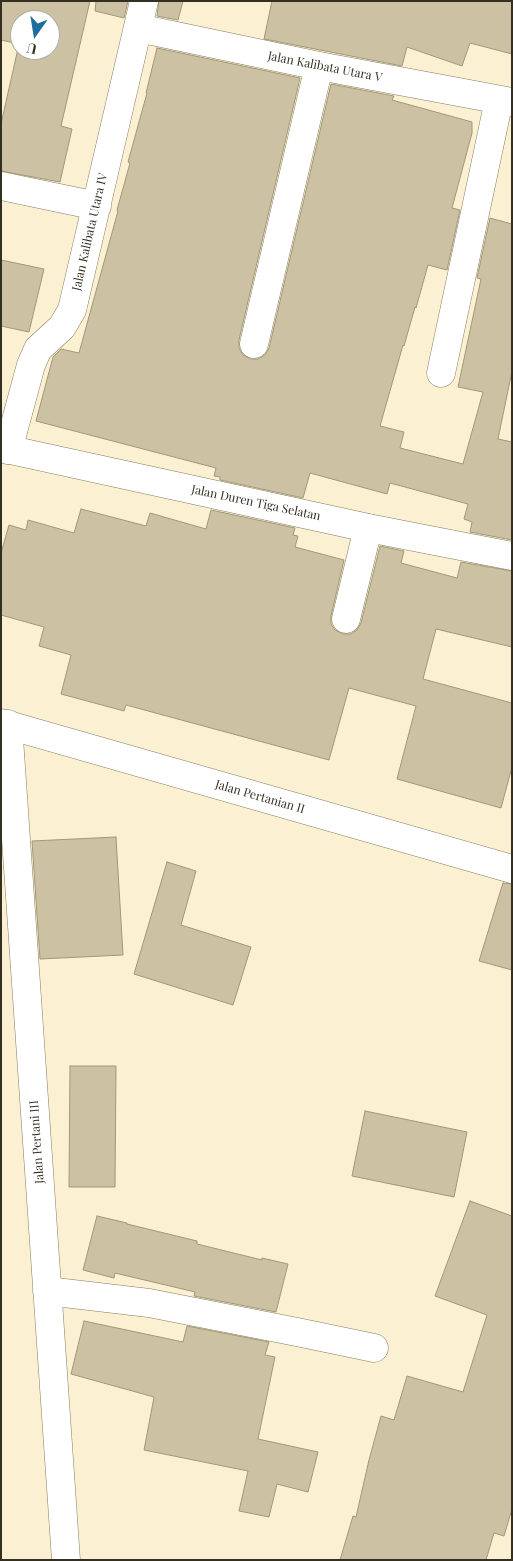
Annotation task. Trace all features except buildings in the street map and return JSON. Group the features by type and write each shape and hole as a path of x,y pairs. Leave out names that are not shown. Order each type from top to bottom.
{"street":[{"name":"Jalan Kalibata Utara IV","path":"5,449 31,365 38,349 62,327 72,310 144,1"},
{"name":"Jalan Kalibata Utara V","path":"138,28 319,66 506,101"},
{"path":"254,344 319,66"},
{"path":"441,373 506,101"},
{"path":"1,186 97,206"},
{"name":"Jalan Duren Tiga Selatan","path":"5,449 368,528 512,556"},
{"path":"346,619 368,528"},
{"name":"Jalan Pertanian II","path":"5,723 512,869"},
{"name":"Jalan Pertani III","path":"5,723 66,1560"},
{"path":"47,1291 149,1304 374,1348"}]}
